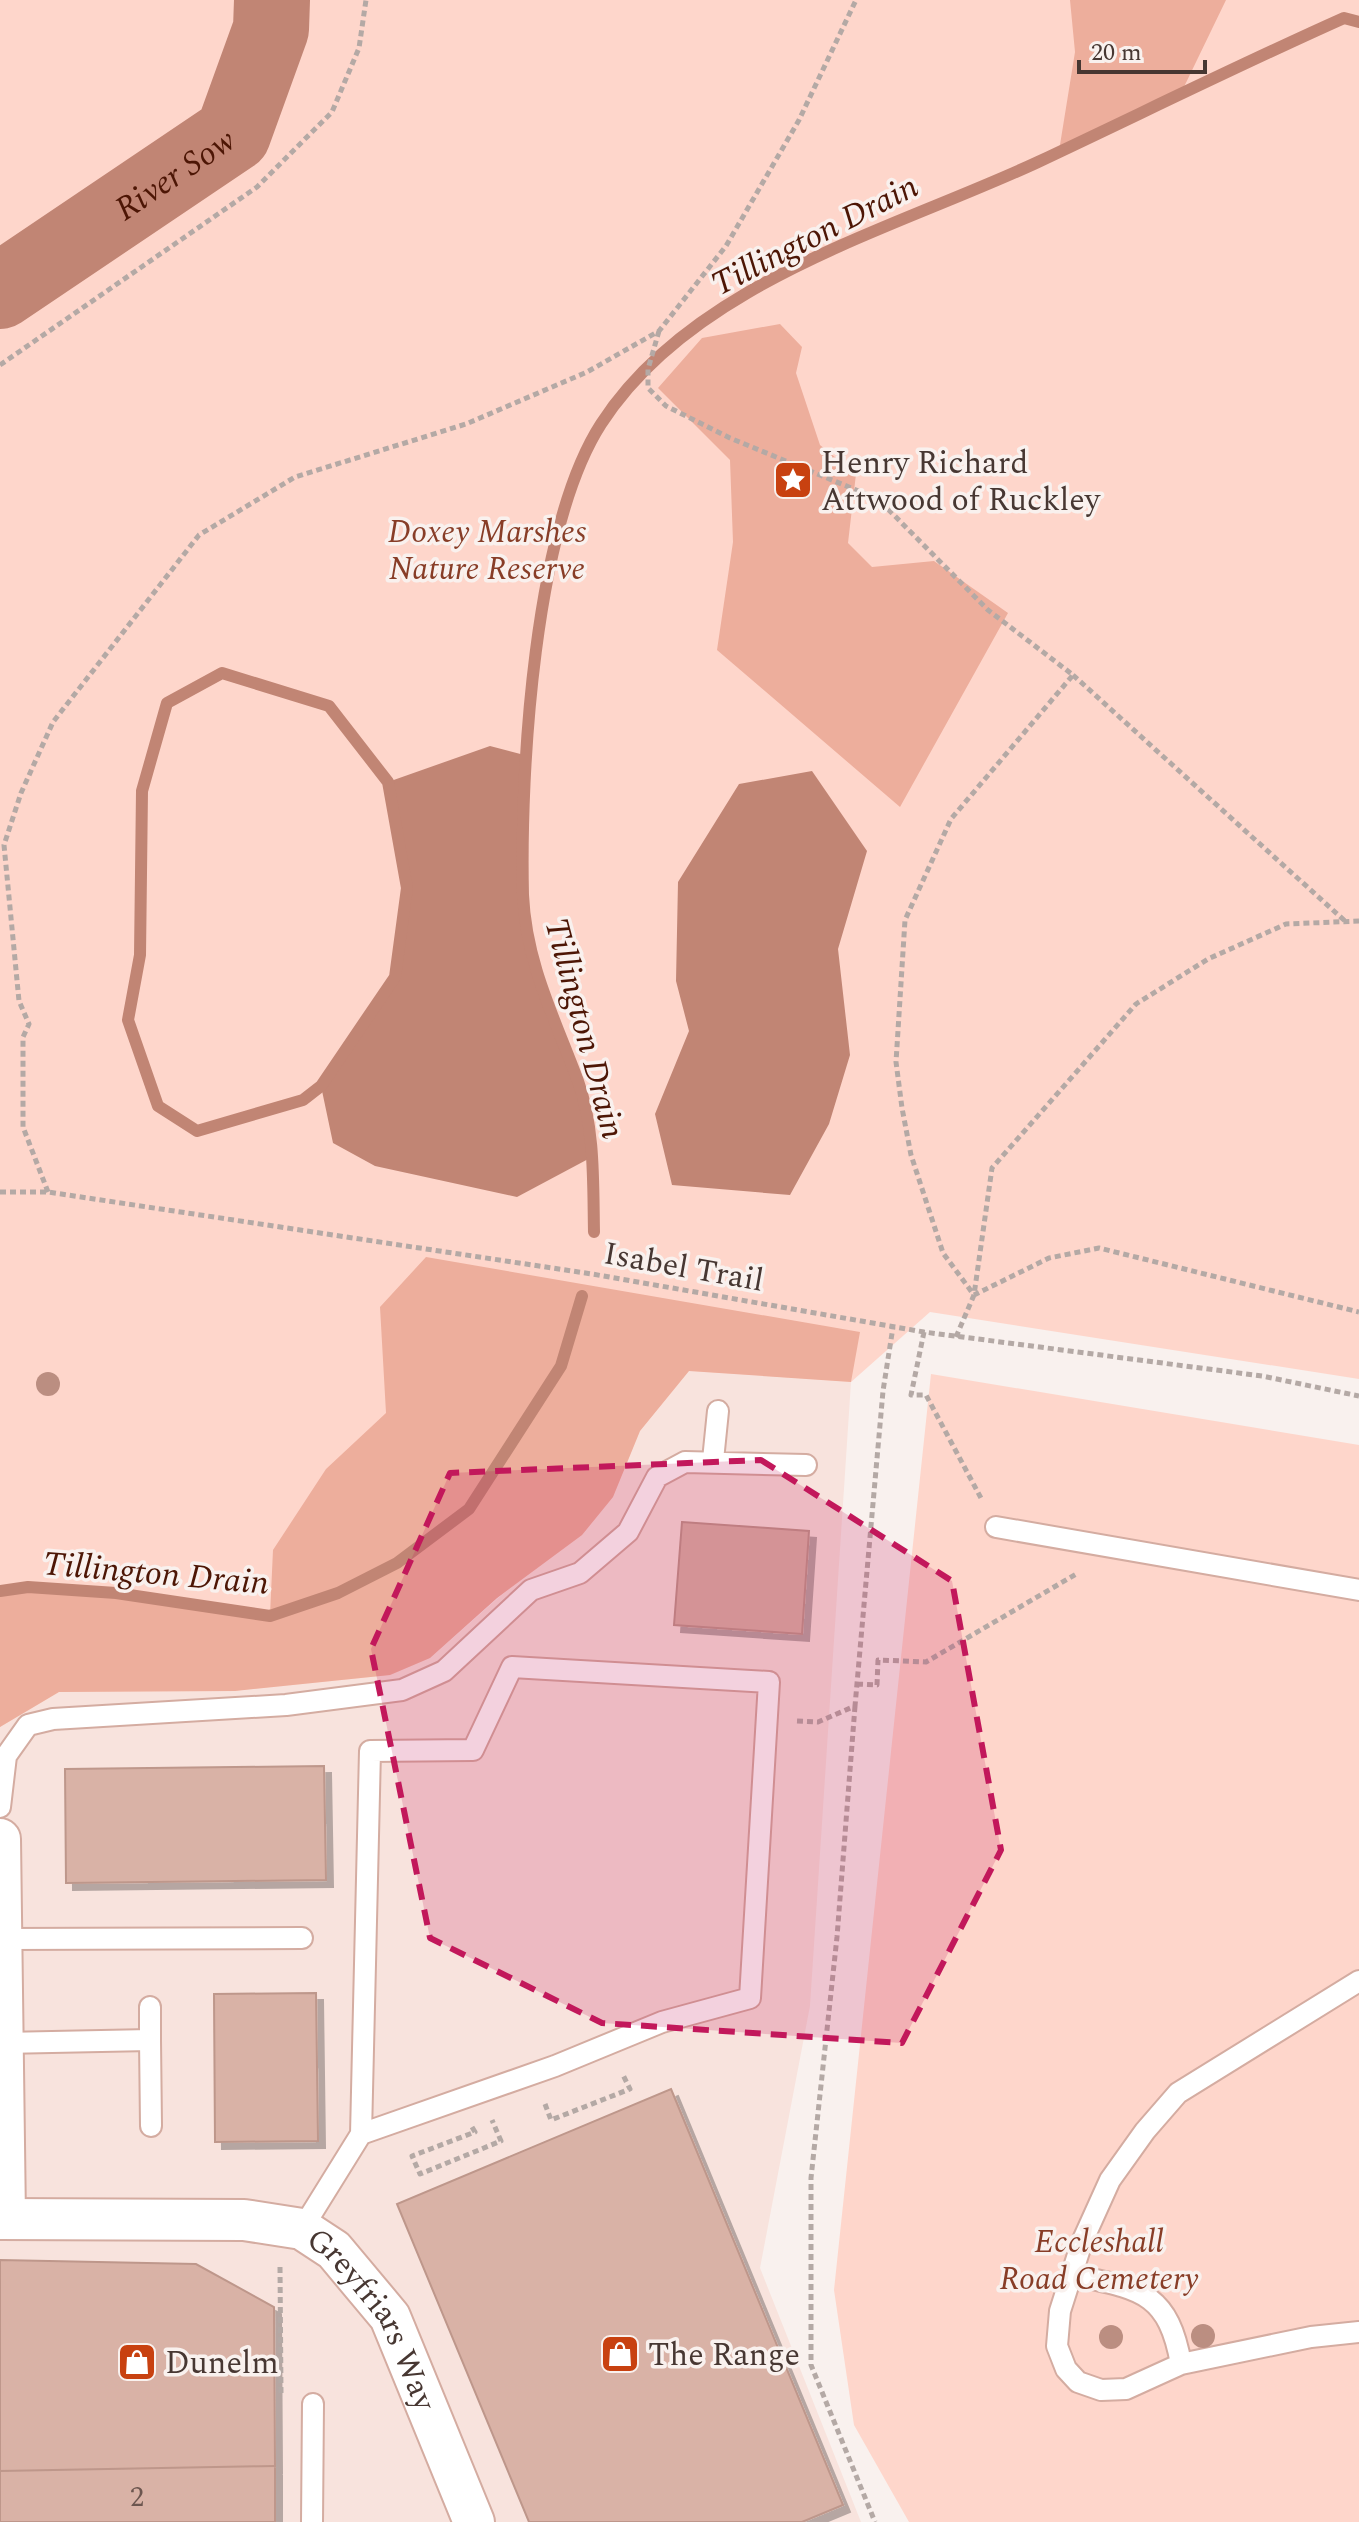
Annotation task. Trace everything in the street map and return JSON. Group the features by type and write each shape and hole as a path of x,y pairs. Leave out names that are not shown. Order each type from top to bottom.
{"street":[{"path":"0,1839 3,1939 2,2219"},
{"name":"Greyfriars Way","path":"2,2219 244,2220 291,2226 334,2250 390,2317 474,2522"}],"lane":[{"path":"713,1460 718,1411"},
{"path":"0,1807 6,1756 28,1725 53,1719 286,1705 402,1690 444,1671 531,1590 580,1573 628,1532 657,1477 685,1462 713,1460 806,1465"},
{"path":"996,1527 1359,1590"},
{"path":"291,2226 361,2134 555,2066 662,2022 750,1998 769,1682 512,1667 473,1750 370,1751 361,2134"},
{"path":"3,1939 302,1938"},
{"path":"1359,1981 1178,2093 1110,2180 1082,2242 1060,2311 1057,2346 1066,2369 1078,2382 1101,2390 1126,2389 1181,2364 1311,2337 1359,2332"},
{"path":"150,2007 151,2126"},
{"path":"3,2043 150,2040"},
{"path":"1073,2275 1142,2293 1166,2313 1176,2335 1181,2364"},
{"path":"312,2522 313,2404"}],"path":[{"path":"0,365 91,305 268,177 332,112 359,48 366,0"},
{"path":"48,1192 23,1127 23,1037 29,1024 19,1001 2,842 53,722 199,535 295,477 466,424 587,372 659,331 726,246 799,120 856,0"},
{"path":"659,331 648,369 648,388 666,406 730,438 878,499 988,610 1073,675 1346,922"},
{"path":"974,1295 943,1253 911,1155 904,1120 896,1062 905,920 951,819 1073,675"},
{"path":"956,1337 974,1295 992,1168 1136,1004 1208,959 1286,924 1359,921"},
{"name":"Isabel Trail","path":"0,1192 48,1192 592,1274 956,1337 1262,1376 1359,1396"},
{"path":"974,1295 1049,1258 1099,1248 1359,1312"},
{"path":"875,2522 811,2365 811,2178 837,1937 883,1391 893,1327"},
{"path":"924,1332 911,1395 926,1395 996,1527"},
{"path":"857,1684 877,1685 878,1660 926,1662 1117,1550"},
{"path":"768,1720 818,1722 855,1706"},
{"path":"542,2095 551,2120 630,2089 624,2072 611,2077"},
{"path":"475,2132 412,2156 420,2174 501,2141 490,2116"},
{"path":"281,2401 291,2226"}],"highlighted area":[{"path":"761,1460 952,1581 1001,1850 902,2043 602,2023 430,1938 371,1649 450,1473"}],"shaded area":[{"path":"1070,0 1226,0 1182,91 1059,151 1075,52"},
{"path":"780,324 802,347 796,373 820,445 856,474 848,543 872,567 934,561 1008,613 900,807 717,650 733,542 730,460 658,388 702,338"},
{"path":"490,746 528,756 523,807 522,887 528,939 538,980 579,1085 592,1157 517,1197 375,1166 333,1143 321,1086 395,977 407,888 388,782"},
{"path":"812,771 867,851 838,949 850,1055 829,1124 790,1195 672,1185 655,1114 689,1031 676,981 678,882 739,784"},
{"path":"426,1257 860,1332 851,1382 689,1371 640,1431 613,1497 582,1535 497,1598 430,1658 390,1675 235,1691 59,1692 0,1727 0,1591 34,1588 102,1592 270,1615 273,1550 326,1469 386,1413 380,1307"},
{"path":"689,1371 851,1382 810,2006 760,2268 861,2522 0,2522 0,1723 59,1692 235,1691 390,1674 430,1658 613,1497 640,1431"}],"green space":[{"name":"Doxey Marshes Nature Reserve","path":"0,0 1359,0 1359,1379 930,1312 851,1382 689,1371 640,1431 613,1497 582,1535 497,1598 430,1658 390,1675 235,1691 59,1692 0,1727"},
{"name":"Eccleshall Road Cemetery","path":"931,1374 1359,1445 1359,2522 909,2522 854,2425 834,2290"}],"building":[{"path":"682,1522 809,1531 802,1634 674,1625"},
{"path":"324,1766 326,1880 66,1883 65,1769"},
{"path":"316,1993 318,2141 215,2142 214,1994"},
{"name":"The Range","path":"671,2089 843,2505 802,2522 529,2522 397,2204"},
{"name":"Dunelm","path":"0,2260 196,2264 274,2307 275,2466 0,2471"},
{"path":"275,2466 275,2522 0,2522 0,2471"}],"waterway":[{"name":"River Sow","path":"0,291 233,134 271,29 272,0"},
{"name":"Tillington Drain","path":"594,1232 588,1118 530,944 523,895 523,843 529,719 546,586 560,524 578,469 601,424 640,375 687,333 741,297 799,265 1038,162 1344,18 1359,22"},
{"path":"222,673 329,706 388,782 407,888 395,977 321,1086 303,1100 197,1131 158,1106 128,1020 140,955 142,791 167,703 222,673"},
{"name":"Tillington Drain","path":"0,1591 28,1587 116,1593 270,1616 338,1593 397,1563 469,1509 561,1366 582,1296"}],"place":[{"name":"Henry Richard Attwood of Ruckley","path":"793,480"},
{"name":"The Range","path":"620,2354"},
{"name":"Dunelm","path":"137,2362"}]}
